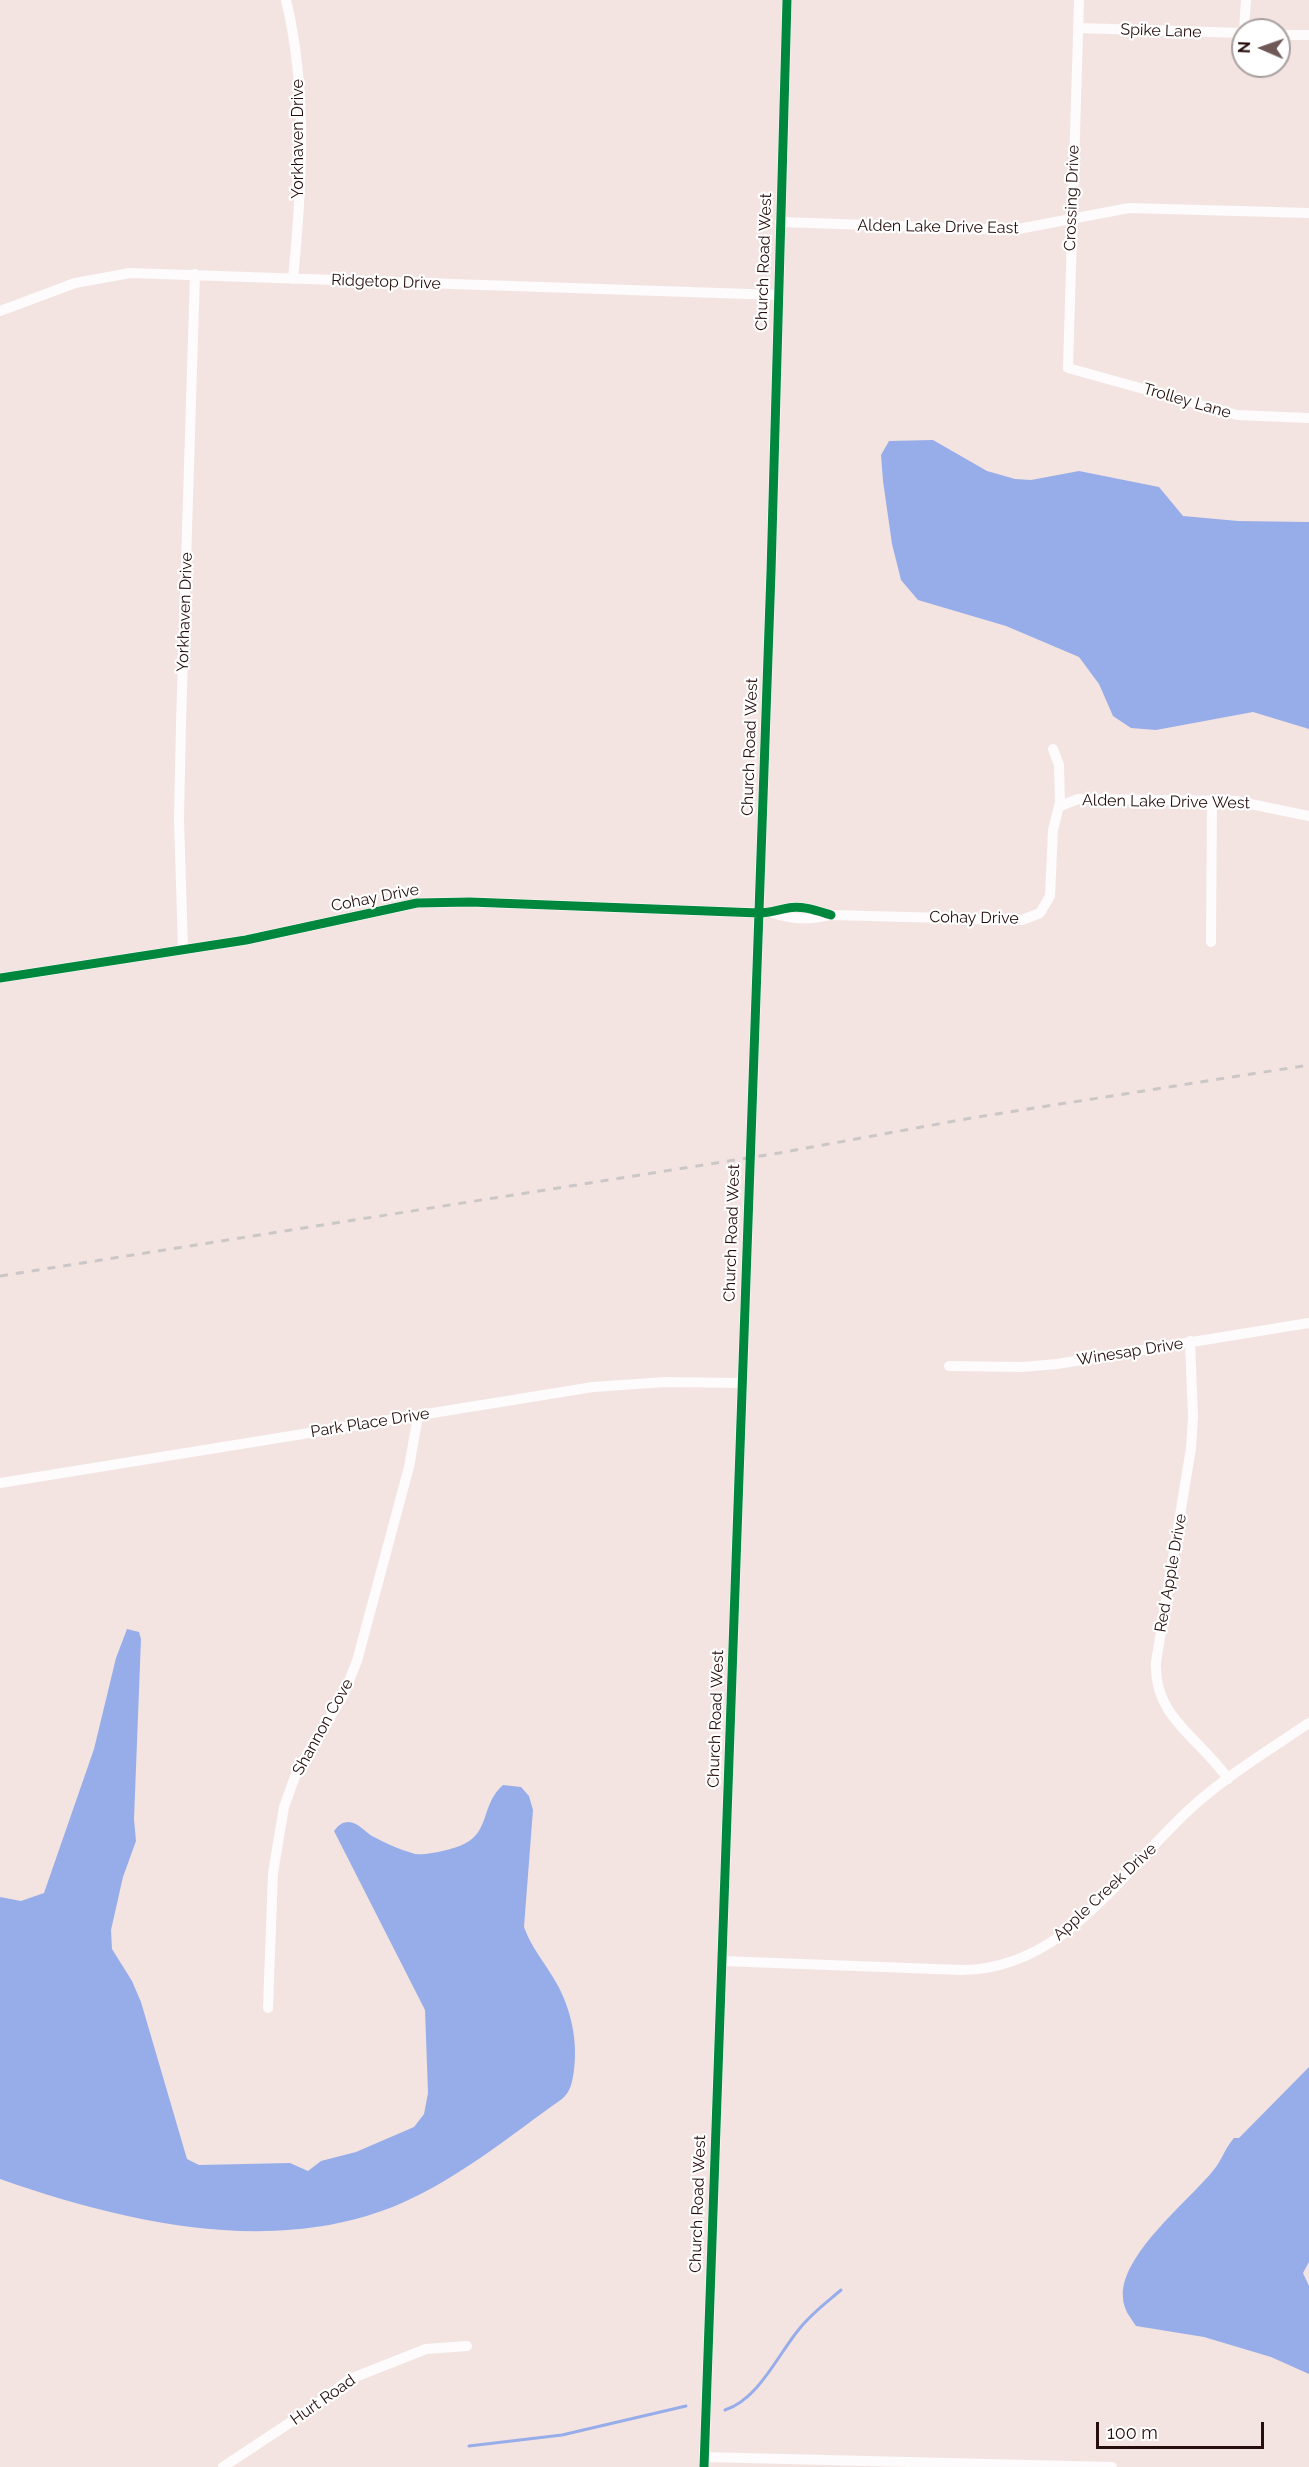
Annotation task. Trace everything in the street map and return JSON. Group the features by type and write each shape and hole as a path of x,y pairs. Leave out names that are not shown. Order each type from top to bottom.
{"street":[{"name":"Yorkhaven Drive","path":"285,0 296,52 301,105 299,192 293,279"},
{"name":"Church Road West","path":"704,2462 759,913 787,0"},
{"name":"Crossing Drive","path":"1068,368 1079,0"},
{"path":"1245,18 1246,0"},
{"name":"Spike Lane","path":"1078,28 1231,32"},
{"path":"1291,34 1309,35"},
{"name":"Alden Lake Drive East","path":"780,222 1013,230 1115,209 1309,213"},
{"name":"Ridgetop Drive","path":"0,310 97,277 130,273 777,295"},
{"name":"Yorkhaven Drive","path":"183,950 179,820 195,274"},
{"name":"Trolley Lane","path":"1068,368 1237,415 1309,418"},
{"path":"1053,749 1059,765 1060,806"},
{"name":"Alden Lake Drive West","path":"1060,806 1078,799 1212,800 1258,804 1309,816"},
{"path":"1210,942 1212,800"},
{"name":"Cohay Drive","path":"0,978 280,934 404,905 433,902 759,913 773,913 789,908 812,909 831,915 1022,920 1034,917 1044,909 1050,896 1053,830 1060,806"},
{"name":"Winesap Drive","path":"949,1366 1034,1366 1309,1323"},
{"name":"Red Apple Drive","path":"1191,1341 1193,1417 1191,1448 1156,1662 1156,1680 1160,1697 1167,1711 1228,1779"},
{"name":"Park Place Drive","path":"0,1483 593,1387 640,1383 741,1383"},
{"name":"Shannon Cove","path":"268,2008 273,1873 284,1808 297,1771 343,1696 357,1661 377,1595 409,1467 417,1416"},
{"name":"Apple Creek Drive","path":"722,1961 962,1970 996,1968 1015,1962 1039,1950 1074,1924 1127,1875 1190,1809 1228,1779 1309,1723"},
{"name":"Hurt Road","path":"223,2467 274,2435 350,2379 426,2349 467,2346"},
{"path":"704,2462 1112,2467"}],"water":[{"path":"933,440 987,471 1015,479 1031,480 1079,471 1159,487 1183,516 1238,521 1309,522 1309,729 1253,712 1156,730 1131,728 1113,716 1099,684 1079,657 1006,626 918,600 901,580 892,544 881,455 889,441"},
{"path":"127,1629 139,1632 141,1639 134,1819 136,1841 123,1877 111,1930 112,1949 132,1981 141,2002 187,2159 199,2165 290,2163 308,2171 321,2161 356,2152 414,2127 424,2114 428,2093 425,2010 334,1831 338,1826 349,1822 382,1841 415,1854 447,1850 472,1839 482,1825 496,1792 503,1785 521,1787 529,1796 533,1810 524,1927 562,1994 570,2015 575,2048 574,2070 571,2086 562,2099 484,2155 423,2193 353,2220 303,2229 252,2231 201,2228 149,2220 98,2209 0,2179 0,1897 21,1901 44,1893 94,1749 116,1658"},
{"path":"1309,2067 1309,2262 1303,2273 1309,2286 1309,2374 1271,2357 1204,2337 1136,2326 1129,2316 1123,2297 1125,2281 1143,2247 1212,2172 1234,2138 1239,2138"}],"waterway":[{"path":"725,2410 737,2404 758,2386 805,2323 841,2290"},
{"path":"469,2446 562,2435 686,2406"}],"railway":[{"path":"0,1276 779,1153 971,1118 1309,1065"}],"cycle path":[{"path":"704,2467 771,572 787,0"},
{"path":"0,978 246,940 417,903 470,902 759,913 799,907 831,915"}]}
